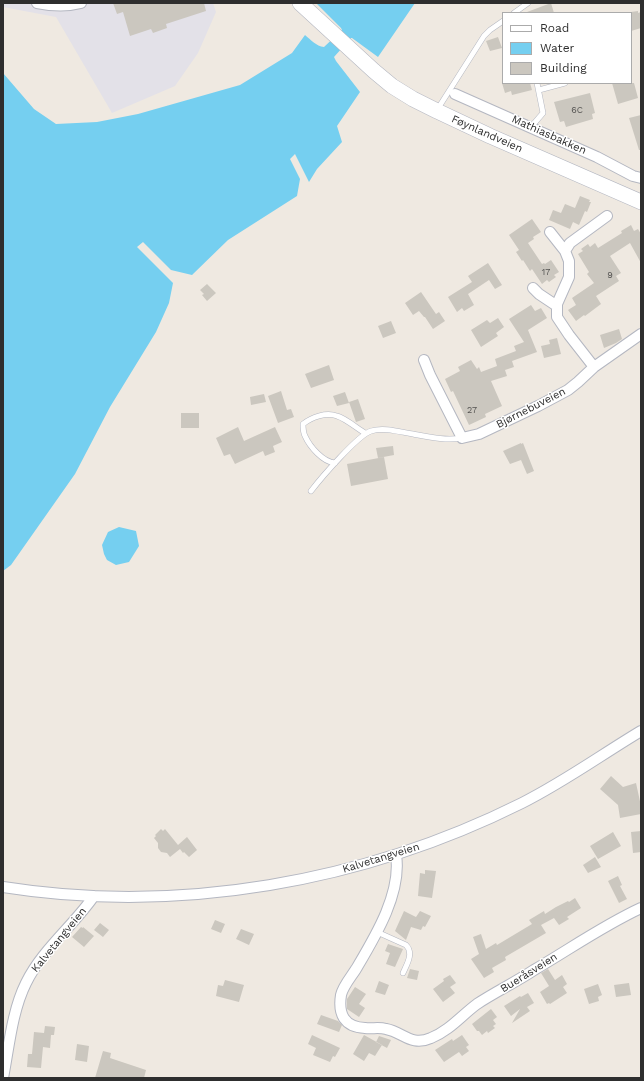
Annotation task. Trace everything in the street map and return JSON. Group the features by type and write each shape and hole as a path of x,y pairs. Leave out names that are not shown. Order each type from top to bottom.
{"main road":[{"name":"Føynlandveien","path":"300,3 374,71 392,86 413,99 490,136 641,202"}],"street":[{"path":"38,3 52,6 66,6 81,3"},
{"name":"Mathiasbakken","path":"455,94 597,157 632,176 641,178"},
{"path":"565,251 570,243 607,216"},
{"path":"550,232 565,251 569,260 569,277 557,304 557,317 563,328 594,367"},
{"path":"533,288 557,306"},
{"name":"Bjørnebuveien","path":"462,438 480,434 568,390 594,367 641,334"},
{"path":"424,360 462,438"},
{"name":"Kalvetangveien","path":"3,887 28,891 94,896 168,896 228,891 268,885 343,870 396,855 478,824 524,802 606,754 641,731"},
{"path":"377,932 394,894 396,883 396,855"},
{"name":"Kalvetangveien","path":"3,1078 14,1022 26,982 40,960 94,896"},
{"name":"Bueråsveien","path":"377,932 341,993 341,1013 350,1024 356,1027 385,1029 419,1042 431,1038 444,1030 478,1004 574,945 641,908"}],"lane":[{"path":"515,12 528,3"},
{"path":"437,111 484,36 502,22"},
{"path":"531,127 543,113 537,84"},
{"path":"539,90 560,84"},
{"path":"311,491 335,463 365,433 337,416 317,416 303,424 304,435 314,449 326,460 335,463"},
{"name":"Bjørnebuveien","path":"365,433 372,430 386,430 430,438 462,438"},
{"path":"377,932 406,945 409,948 410,956 403,973"}],"shaded area":[{"path":"3,3 213,3 216,12 198,53 175,86 112,113 56,17 3,7"}],"water":[{"path":"316,3 415,3 378,57 351,38 334,57 360,92 337,126 342,142 317,169 309,182 295,154 290,159 300,179 297,196 228,240 192,275 171,270 143,242 137,247 173,283 169,303 156,332 110,407 75,474 11,565 3,571 3,73 34,109 56,124 97,122 138,114 240,85 292,53 305,35 316,44 324,47 342,30"},
{"path":"119,527 136,531 139,546 129,562 116,565 107,560 102,545 108,532"}],"building":[{"path":"113,3 204,3 206,11 166,24 167,28 153,33 151,29 130,36 123,12 117,14"},
{"path":"551,3 554,12 527,12"},
{"path":"631,12 641,12 641,28 632,31"},
{"path":"498,37 502,48 490,51 486,41"},
{"path":"634,83 638,98 618,104 612,84"},
{"path":"502,84 530,84 532,90 512,95 511,91 505,93"},
{"path":"590,93 595,113 592,114 593,119 566,127 564,121 560,122 554,102"},
{"path":"641,115 641,150 639,150 629,118"},
{"path":"580,196 590,200 589,202 591,202 579,225 573,222 570,229 549,220 553,210 561,213 565,204 575,208"},
{"path":"532,219 541,232 533,237 534,239 528,243 542,264 545,264 551,260 559,272 554,275 556,277 549,282 547,280 542,284 532,269 530,271 523,260 522,261 516,252 519,250 509,235"},
{"path":"631,225 634,231 638,229 641,234 641,263 630,243 610,256 621,273 616,276 619,281 596,296 601,304 576,321 568,310 576,305 572,298 594,283 587,274 589,272 578,254 583,251 581,249 588,244 590,247 595,243 598,248 622,233 621,231"},
{"path":"488,263 502,285 495,289 489,280 468,294 474,305 464,311 462,308 457,312 448,297 472,282 468,276"},
{"path":"207,284 216,293 207,301 202,295 204,294 200,290"},
{"path":"421,292 436,314 439,312 445,321 433,329 419,311 413,315 405,303"},
{"path":"531,305 535,311 541,308 547,318 528,330 537,352 512,361 514,367 505,370 507,376 491,381 502,406 485,414 486,417 469,425 453,391 451,392 445,379 460,371 458,367 471,360 477,369 479,367 481,372 497,366 495,359 516,351 514,346 524,342 509,319"},
{"path":"498,318 504,327 496,333 498,336 481,347 471,330 487,320 490,323"},
{"path":"391,321 396,333 383,338 378,326"},
{"path":"619,329 622,339 604,348 600,335"},
{"path":"557,338 561,354 544,358 541,346 550,344 549,340"},
{"path":"329,365 334,380 311,388 305,374"},
{"path":"281,391 287,410 291,409 294,417 278,423 268,396"},
{"path":"345,392 349,403 337,406 333,396"},
{"path":"264,394 266,402 251,405 250,397"},
{"path":"358,399 365,419 356,422 349,402"},
{"path":"181,413 199,413 199,428 181,428"},
{"path":"238,427 244,441 275,427 282,442 273,446 275,452 265,456 263,451 235,464 230,454 224,456 216,438"},
{"path":"523,443 534,471 527,474 521,460 510,464 503,451"},
{"path":"393,446 394,455 378,458 376,448"},
{"path":"384,457 388,479 351,486 347,464"},
{"path":"611,776 623,787 636,783 641,806 641,814 620,818 618,805 600,789"},
{"path":"161,829 163,831 165,829 178,845 187,837 197,850 189,857 180,849 170,857 167,853 161,852 158,848 158,843 154,838"},
{"path":"641,831 641,852 633,853 631,832"},
{"path":"613,832 621,846 598,859 590,846"},
{"path":"595,857 601,867 588,873 583,865"},
{"path":"425,870 436,871 432,898 418,896 420,873 425,874"},
{"path":"618,876 622,885 620,886 627,899 619,903 608,881"},
{"path":"575,898 581,908 567,917 569,919 559,925 554,918 541,925 546,933 505,957 506,960 492,968 494,972 484,978 471,959 479,954 473,937 481,934 486,949 496,943 497,945 532,924 529,920 544,911 545,914"},
{"path":"404,911 416,917 420,911 431,916 425,927 423,926 421,930 411,927 406,940 395,931"},
{"path":"215,920 225,924 221,933 211,929"},
{"path":"100,923 109,930 103,937 94,930"},
{"path":"81,927 94,936 84,947 72,937"},
{"path":"241,929 254,934 249,945 236,939"},
{"path":"388,944 403,949 395,967 386,964 390,953 385,951"},
{"path":"410,969 419,971 417,980 407,978"},
{"path":"548,969 555,980 562,975 567,984 563,987 567,993 550,1004 547,1004 540,992 549,986 541,973"},
{"path":"450,975 456,983 450,987 455,993 443,1002 433,989 444,981 443,979"},
{"path":"225,980 244,985 239,1002 216,996 218,985 223,986"},
{"path":"379,981 389,985 385,995 375,992"},
{"path":"629,983 631,995 616,997 614,985"},
{"path":"598,984 602,995 598,997 599,1001 589,1004 584,989"},
{"path":"355,987 366,994 359,1004 365,1008 359,1017 347,1009 347,999"},
{"path":"528,993 534,1003 527,1007 530,1011 512,1023 520,1009 511,1016 504,1006"},
{"path":"491,1009 497,1017 493,1020 496,1024 493,1026 495,1028 482,1035 472,1024"},
{"path":"321,1015 338,1021 342,1025 339,1032 317,1024"},
{"path":"45,1026 55,1027 54,1035 51,1035 50,1048 43,1047 41,1068 27,1067 28,1054 32,1054 34,1032 44,1033"},
{"path":"312,1035 340,1048 330,1062 313,1055 316,1048 308,1044"},
{"path":"364,1035 382,1045 375,1056 369,1053 364,1061 353,1054"},
{"path":"462,1035 469,1045 466,1047 469,1051 462,1056 459,1052 444,1062 435,1050 452,1039 453,1041"},
{"path":"379,1036 391,1040 387,1048 376,1042"},
{"path":"77,1044 89,1046 87,1062 75,1060"},
{"path":"103,1051 111,1053 110,1058 146,1070 144,1078 95,1078"}]}
